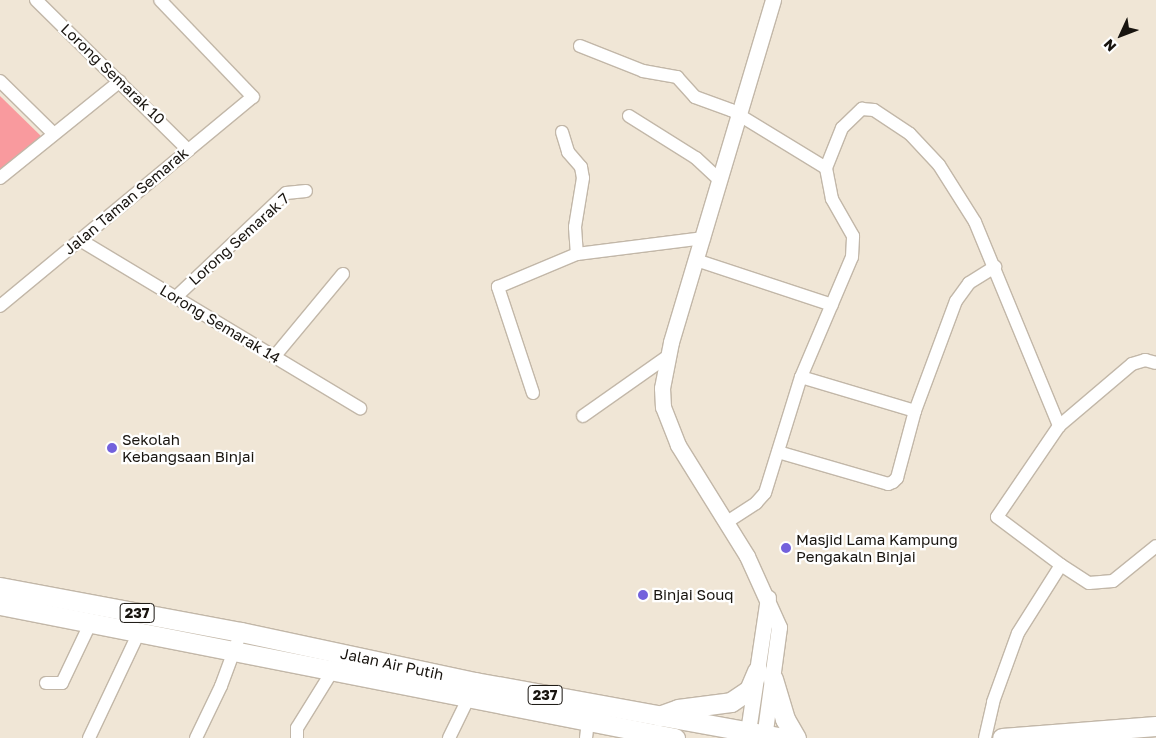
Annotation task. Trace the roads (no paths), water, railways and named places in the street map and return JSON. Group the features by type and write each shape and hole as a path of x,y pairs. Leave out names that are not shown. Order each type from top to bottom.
{"main road":[{"name":"Jalan Air Putih","path":"0,588 338,662 658,717 756,736 784,738"},
{"name":"Jalan Air Putih","path":"0,605 139,632 239,641"},
{"name":"Jalan Air Putih","path":"338,662 587,730 675,738"},
{"path":"658,717 678,708 731,702 749,690 765,675 796,738"},
{"path":"1002,738 1156,726"}],"street":[{"name":"Lorong Semarak 10","path":"36,0 188,150"},
{"path":"756,736 765,675 779,626 768,598 727,522 668,425 662,388 668,356 773,0"},
{"name":"Jalan Taman Semarak","path":"0,306 253,97 169,3"},
{"path":"580,46 643,71 677,77 695,97 739,114 826,168"},
{"path":"0,81 53,133"},
{"path":"0,178 53,133 120,81"},
{"path":"727,522 760,499 778,452 801,377 852,257 853,241 832,200 826,168 837,138 849,120 862,109 874,110 910,134 939,165 975,222 1059,426"},
{"path":"629,116 672,141 720,180"},
{"path":"562,132 568,152 581,167 583,178 574,227 577,254"},
{"name":"Lorong Semarak 7","path":"176,297 286,193 296,190 306,191"},
{"path":"533,393 498,287 577,254 704,238"},
{"name":"Lorong Semarak 14","path":"80,240 360,408"},
{"path":"696,260 832,305"},
{"path":"778,452 888,484 897,478 915,410 956,301 969,283 995,267"},
{"path":"274,357 343,274"},
{"path":"583,416 668,356"},
{"path":"1156,363 1145,360 1132,364 1059,426 999,510 997,517 1061,565 1089,583 1113,581 1156,546"},
{"path":"801,377 915,410"},
{"path":"985,738 993,702 1018,634 1061,565"},
{"path":"46,683 62,683 90,622"},
{"path":"89,738 139,632"},
{"path":"196,738 239,641"},
{"path":"297,738 297,728 338,662"},
{"path":"449,738 469,697"}],"place":[{"name":"Sekolah Kebangsaan Binjai","path":"112,448"},
{"name":"Masjid Lama Kampung Pengakaln Binjai","path":"786,548"},
{"name":"Binjai Souq","path":"643,595"}]}
